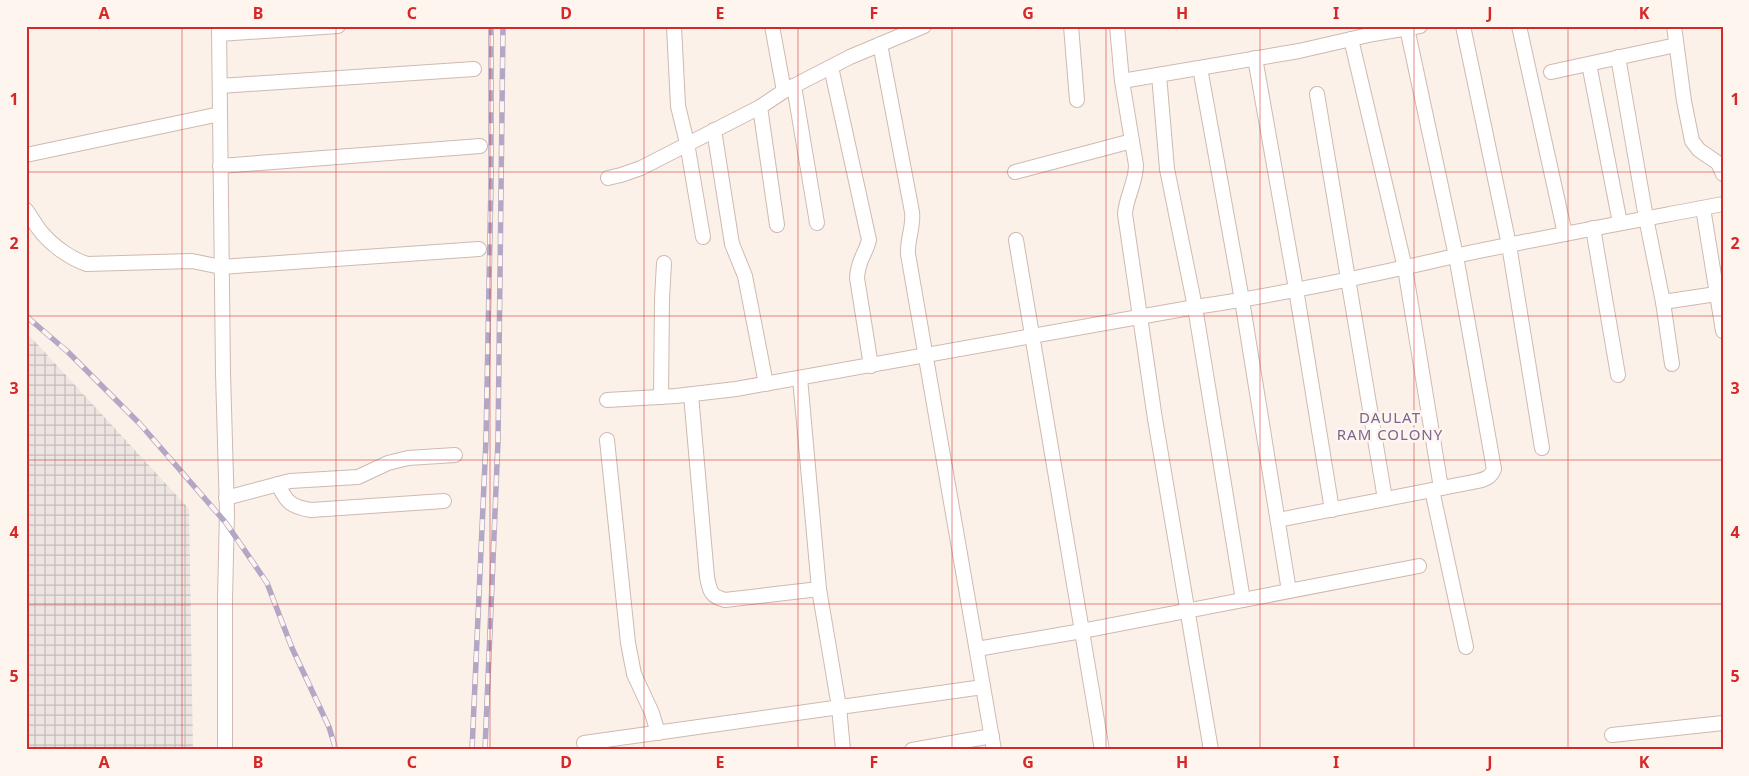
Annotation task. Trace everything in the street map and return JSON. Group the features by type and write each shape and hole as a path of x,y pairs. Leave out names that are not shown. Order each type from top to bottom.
{"street":[{"path":"225,750 226,498 221,267 219,30 338,26"},
{"path":"674,26 678,106 687,143 702,237"},
{"path":"772,26 789,88 817,223"},
{"path":"608,178 641,168 760,107 789,88 909,29 924,26"},
{"path":"1071,26 1077,100"},
{"path":"1117,26 1122,82 1136,176 1127,197 1125,214 1155,419 1212,750"},
{"path":"1463,26 1509,246 1542,448"},
{"path":"1519,26 1565,234"},
{"path":"1674,26 1692,141 1699,150 1718,163 1723,174"},
{"path":"1122,82 1299,51 1351,39 1372,30 1414,27 1494,469 1487,478 1278,520"},
{"path":"1351,39 1405,268 1436,489 1466,647"},
{"path":"880,44 912,212 913,223 907,243 993,743 912,750"},
{"path":"1551,72 1676,45"},
{"path":"1618,57 1646,218 1663,302 1672,364"},
{"path":"1255,58 1296,289 1332,510"},
{"path":"1589,64 1620,223"},
{"path":"831,67 869,240 858,266 857,278 872,366"},
{"path":"1200,68 1242,300 1289,591"},
{"path":"220,86 474,69"},
{"path":"1159,75 1167,169 1195,307 1243,600"},
{"path":"1318,94 1385,499"},
{"path":"760,107 777,224"},
{"path":"26,155 220,114"},
{"path":"714,130 732,244 745,276 766,384"},
{"path":"1015,172 1132,141"},
{"path":"220,166 480,146"},
{"path":"607,400 690,395 872,366 1242,300 1593,228 1723,204"},
{"path":"1703,208 1720,294 1723,331"},
{"path":"26,210 43,235 52,243 78,261 87,264 192,261 221,267 479,249"},
{"path":"1593,228 1618,375"},
{"path":"1016,240 1102,750"},
{"path":"661,397 664,263"},
{"path":"1663,302 1720,294"},
{"path":"800,378 819,589 839,707 843,750"},
{"path":"690,395 707,577 710,591 716,598 725,600 819,589"},
{"path":"607,440 628,643 634,674 652,713 658,733"},
{"path":"226,498 301,480 358,477 399,460 455,455"},
{"path":"278,484 284,496 292,505 311,510 444,501"},
{"path":"977,649 1082,631 1419,566"},
{"path":"584,743 983,687"},
{"path":"1612,735 1723,723"}],"shaded area":[{"path":"26,332 189,509 193,750 26,750"}],"railway":[{"path":"472,750 486,440 491,183 491,26"},
{"path":"485,750 498,441 503,26"},
{"path":"26,316 68,352 140,424 226,523 267,583 292,648 329,727 336,750"}],"district":[{"name":"DAULAT RAM COLONY","path":"1390,426"}]}
